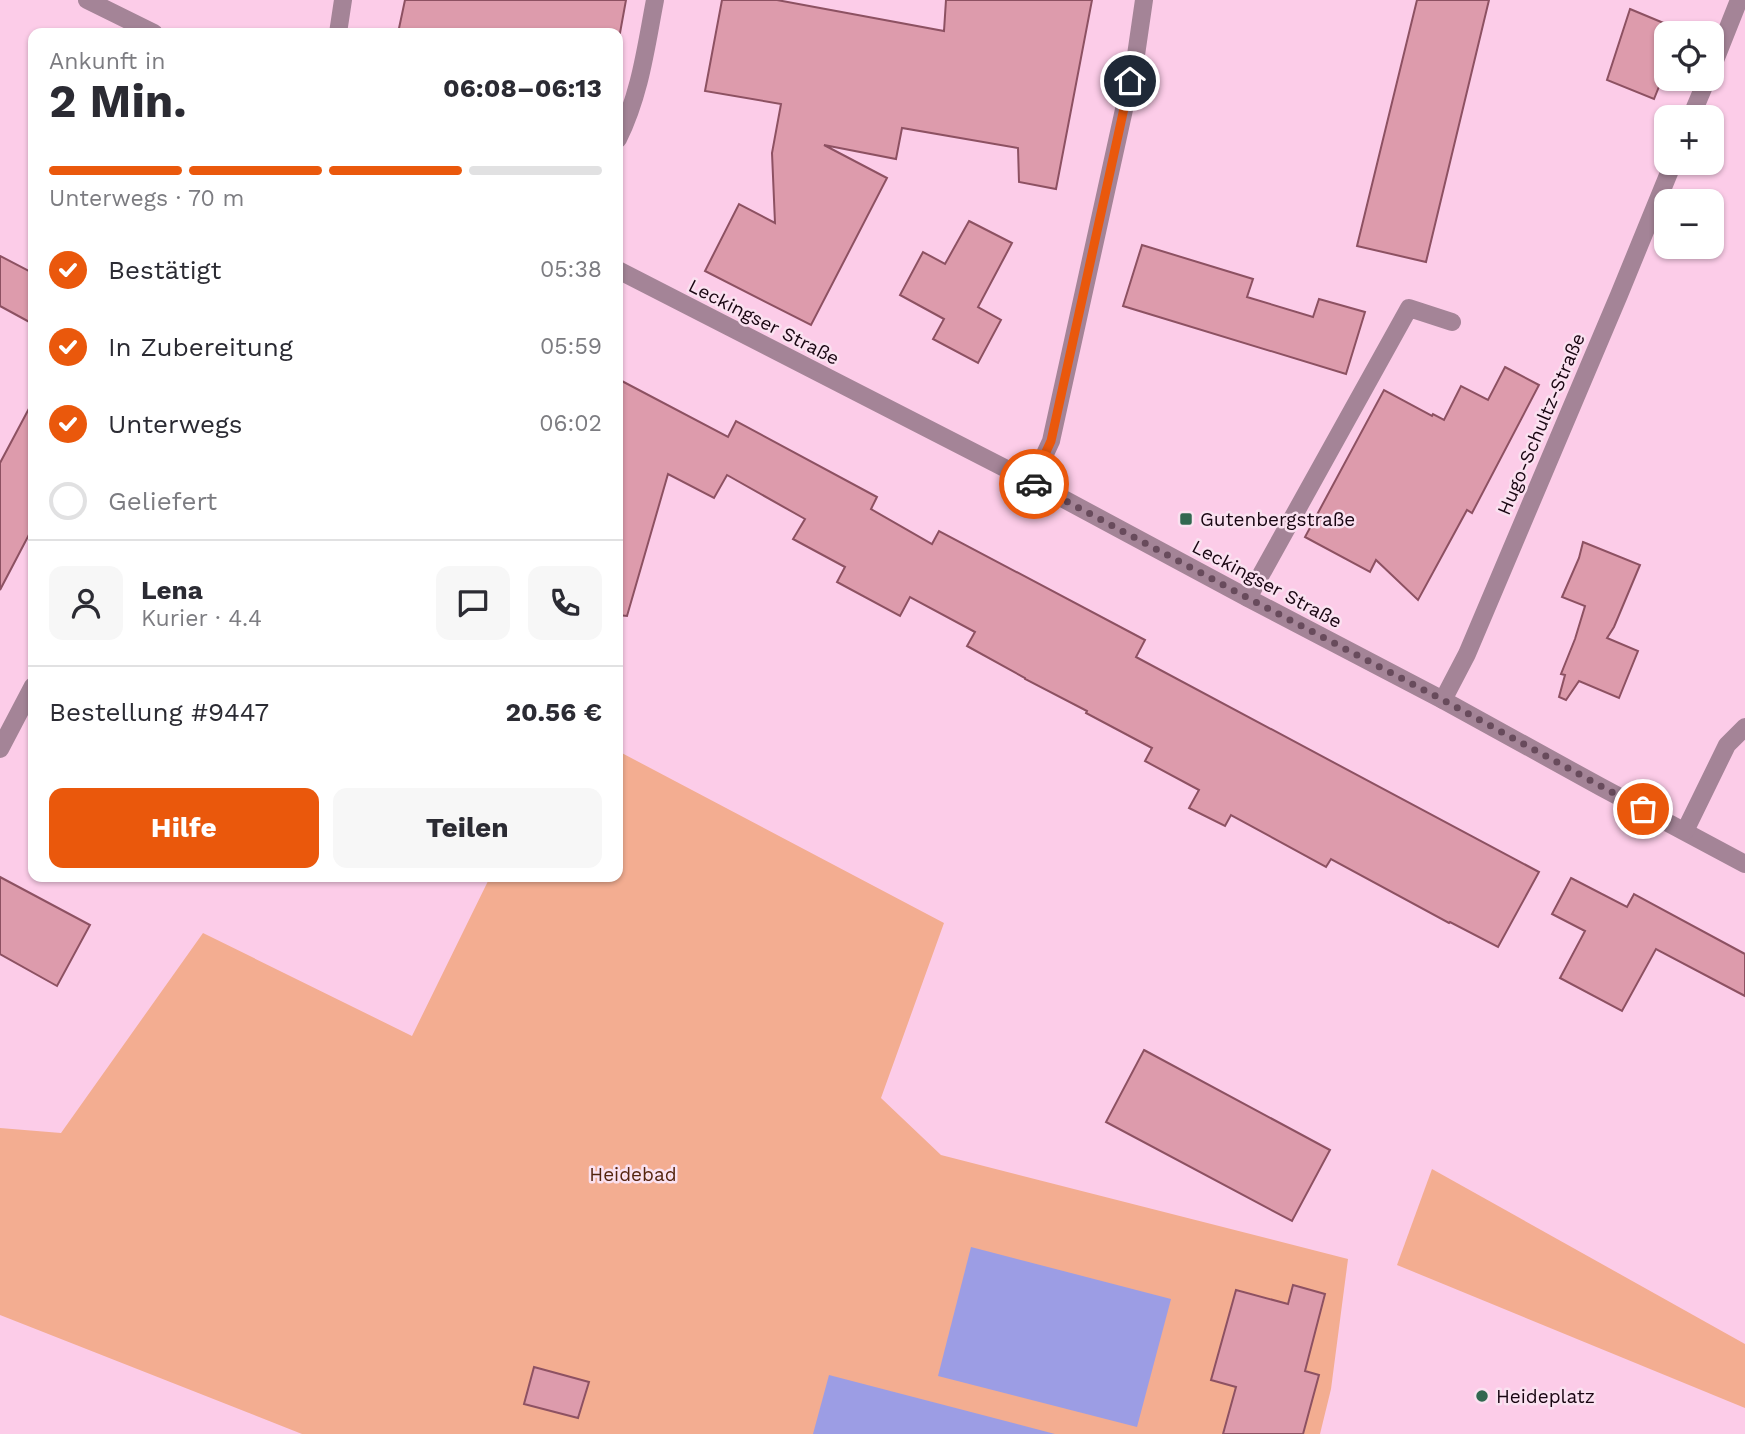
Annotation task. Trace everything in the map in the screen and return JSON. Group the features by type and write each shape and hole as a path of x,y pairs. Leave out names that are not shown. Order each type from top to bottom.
{"street":[{"path":"87,0 144,28"},
{"path":"339,28 343,0"},
{"path":"623,128 639,84 655,0"},
{"path":"1032,482 1051,441 1136,55 1144,0"},
{"path":"1724,38 1739,0"},
{"name":"Hugo-Schultz-Straße","path":"1443,700 1467,653 1668,175"},
{"name":"Leckingser Straße","path":"623,273 1032,482 1745,864"},
{"path":"1248,598 1409,308 1452,322"},
{"path":"0,749 28,696"},
{"path":"1685,831 1727,745 1745,727"}],"green space":[{"name":"Heidebad","path":"623,754 944,923 881,1098 941,1155 1348,1259 1331,1389 1320,1434 302,1434 0,1315 0,1128 61,1133 203,933 412,1036 488,882 623,882"},
{"path":"1432,1169 1745,1344 1745,1408 1397,1265"}],"water":[{"path":"971,1247 1171,1299 1137,1427 938,1376"},
{"path":"829,1375 1055,1434 813,1434"}],"building":[{"path":"405,0 626,0 621,28 399,28"},
{"path":"722,0 777,0 944,31 946,0 1092,0 1056,189 1019,182 1018,148 902,128 896,159 824,145 887,178 811,325 705,271 739,204 775,223 772,153 781,104 705,91"},
{"path":"1417,0 1489,0 1426,262 1357,246"},
{"path":"1630,9 1659,21 1654,21 1654,91 1657,91 1654,99 1607,80"},
{"path":"969,221 1012,243 978,307 1001,320 978,363 933,339 944,319 900,295 923,252 945,264"},
{"path":"1142,245 1253,279 1247,297 1313,317 1319,299 1365,312 1346,374 1123,306"},
{"path":"0,256 28,270 28,321 0,306"},
{"path":"1505,367 1539,385 1472,513 1467,510 1418,600 1376,560 1370,572 1305,537 1384,390 1444,420 1461,386 1488,400"},
{"path":"623,382 728,437 736,421 877,497 871,509 932,544 939,531 1145,640 1136,657 1539,872 1498,947 1331,859 1326,867 1231,815 1225,826 1189,808 1199,790 1145,761 1152,748 967,646 975,632 910,597 900,616 837,582 845,567 793,539 805,519 727,475 714,498 668,474 627,616 623,616"},
{"path":"28,410 28,537 0,590 0,463"},
{"path":"1583,542 1640,565 1607,638 1638,651 1619,698 1579,681 1566,700 1559,697 1565,675 1561,674 1585,606 1562,597"},
{"path":"0,877 90,925 57,986 0,954"},
{"path":"1571,878 1627,907 1634,894 1745,954 1745,996 1656,949 1622,1011 1560,978 1585,931 1552,914"},
{"path":"1144,1050 1330,1150 1292,1221 1106,1122"},
{"path":"1293,1285 1325,1294 1305,1371 1319,1375 1303,1434 1223,1434 1236,1387 1211,1380 1236,1290 1288,1304"},
{"path":"534,1367 589,1382 578,1418 524,1404"}],"way so far":[{"path":"1034,484 1643,809"}],"place":[{"name":"Gutenbergstraße","path":"1186,519"},
{"name":"Heideplatz","path":"1482,1396"}],"route":[{"path":"1034,484 1032,482 1051,441 1130,81"}]}
